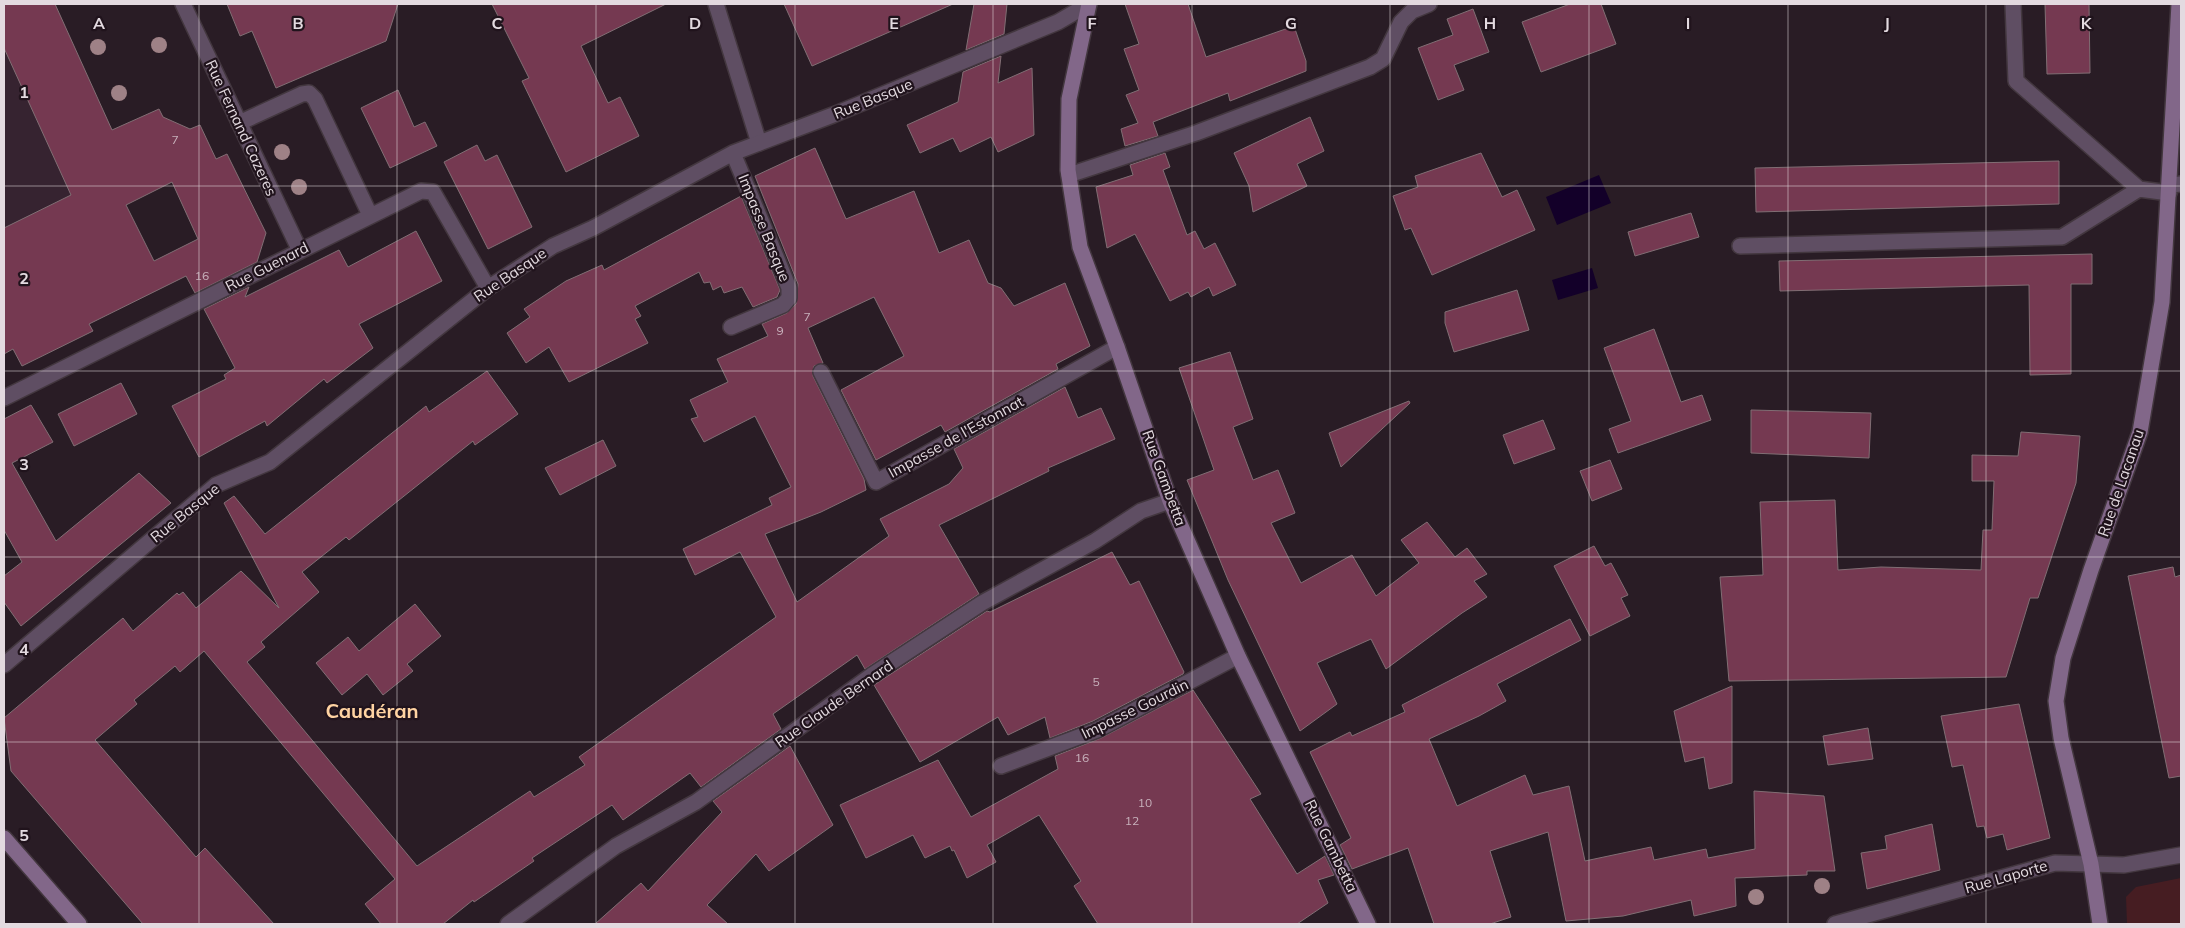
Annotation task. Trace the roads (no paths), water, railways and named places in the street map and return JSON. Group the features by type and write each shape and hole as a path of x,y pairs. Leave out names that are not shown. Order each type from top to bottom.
{"street":[{"name":"Rue Fernand Cazeres","path":"183,4 300,251"},
{"path":"716,4 759,143"},
{"name":"Rue Basque","path":"4,666 216,485 270,462 488,288 553,246 593,228 733,153 833,115 1058,22 1089,4"},
{"name":"Rue Gambetta","path":"1089,4 1069,99 1069,175 1080,247 1170,501 1238,656 1368,924"},
{"path":"1069,175 1196,132 1370,67 1383,59 1401,22 1412,11 1429,4"},
{"path":"2013,4 2016,82 2139,189"},
{"name":"Rue de Lacanau","path":"2100,924 2091,864 2061,738 2056,701 2063,658 2091,570 2140,432 2162,302 2173,187 2179,56 2179,4"},
{"path":"239,123 302,94 309,93 315,99 370,215"},
{"name":"Impasse Basque","path":"731,327 783,305 789,298 788,288 733,153"},
{"path":"1740,246 2062,237 2139,189 2173,187"},
{"name":"Rue Guenard","path":"4,398 421,191 433,192 488,288"},
{"name":"Impasse de l'Estonnat","path":"821,372 876,482 1117,347"},
{"name":"Rue Claude Bernard","path":"508,924 616,846 696,802 872,676 982,603 1095,540 1141,511 1170,501"},
{"name":"Impasse Gourdin","path":"1001,766 1097,730 1238,656"},
{"path":"4,838 79,924"},
{"name":"Rue Laporte","path":"1835,924 2055,863 2124,865 2181,855"}],"district":[{"name":"Caudéran","path":"372,711"}]}
